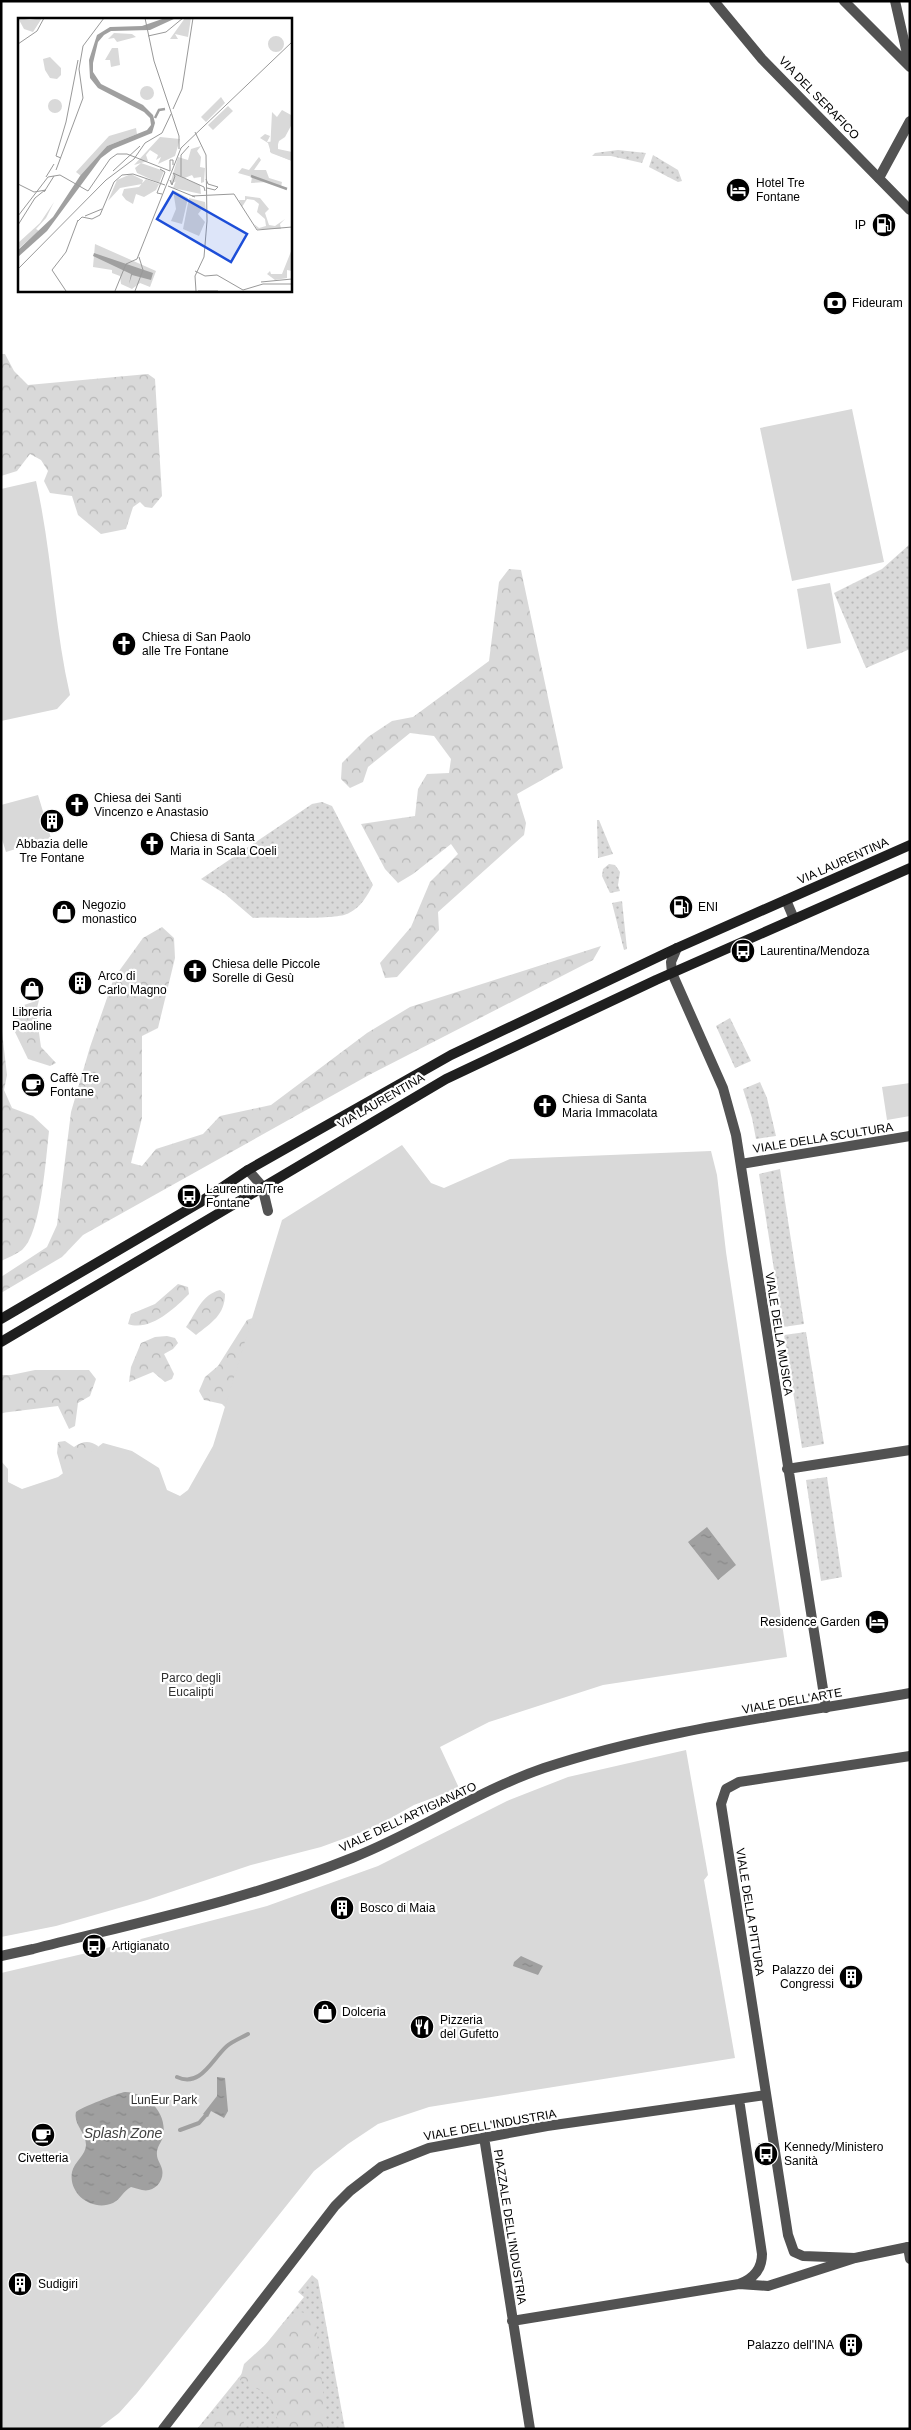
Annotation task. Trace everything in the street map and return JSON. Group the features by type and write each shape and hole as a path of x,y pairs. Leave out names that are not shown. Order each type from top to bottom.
{"main road":[{"name":"VIA LAURENTINA","path":"1,1319 199,1203 248,1170 451,1055 677,948 910,845"},
{"name":"VIA LAURENTINA","path":"1,1342 133,1266 262,1186 446,1079 672,973 910,868"}],"street":[{"name":"VIA DEL SERAFICO","path":"714,1 762,59 910,210"},
{"path":"844,1 910,68"},
{"path":"896,1 910,68"},
{"path":"879,178 910,121"},
{"path":"786,900 794,919"},
{"path":"672,973 670,962 677,948"},
{"name":"VIALE DELLA MUSICA","path":"672,973 731,1111 741,1164 787,1469 826,1708"},
{"name":"VIALE DELLA SCULTURA","path":"741,1164 910,1136"},
{"path":"248,1170 262,1186 268,1211"},
{"path":"787,1469 910,1450"},
{"name":"VIALE DELL'ARTE","path":"678,1734 910,1693"},
{"name":"VIALE DELL'ARTIGIANATO","path":"1,1956 237,1896 307,1874 376,1848 500,1786 542,1769 598,1752 678,1734"},
{"name":"VIALE DELLA PITTURA","path":"855,2258 803,2256 794,2252 791,2246 721,1808 724,1793 729,1786 739,1782 910,1756"},
{"name":"VIALE DELL'INDUSTRIA","path":"163,2429 325,2219 350,2191 381,2167 411,2153 484,2137 547,2126 766,2095"},
{"path":"739,2099 762,2260 752,2277 739,2284"},
{"name":"PIAZZALE DELL'INDUSTRIA","path":"484,2137 530,2429"},
{"path":"855,2258 909,2247 910,2259"},
{"name":"PIAZZALE DELL'INDUSTRIA","path":"512,2321 739,2284 768,2286 855,2258"}],"green space":[{"path":"618,150 646,153 642,163 611,156 592,156 595,153"},
{"path":"653,155 678,170 682,181 678,182 649,167"},
{"path":"1,354 5,354 14,371 28,385 148,374 155,379 162,496 152,508 145,507 140,502 133,507 126,529 101,534 78,515 72,496 50,493 44,481 48,471 41,460 30,454 17,471 1,476"},
{"path":"852,409 884,562 792,581 760,428"},
{"path":"36,481 46,535 60,642 70,695 57,709 1,721 1,489"},
{"path":"910,544 910,649 866,668 834,593 882,569"},
{"path":"509,569 521,570 563,768 517,794 526,823 524,835 438,912 439,930 397,977 385,978 380,963 411,927 430,882 458,854 451,844 413,874 398,883 385,869 361,824 415,816 418,789 427,774 449,773 451,759 434,736 410,733 368,767 363,782 350,788 341,779 342,763 368,737 392,721 413,717 489,661 499,582"},
{"path":"830,583 841,643 807,649 797,589"},
{"path":"38,795 51,838 6,852 1,836 1,805"},
{"path":"322,802 332,806 373,885 363,901 353,911 342,915 318,918 253,918 225,894 201,879 312,804"},
{"path":"597,820 599,820 613,854 598,858"},
{"path":"609,864 615,865 620,872 618,885 620,891 610,893 602,876 603,869"},
{"path":"622,901 627,949 624,950 612,903"},
{"path":"162,927 174,938 175,958 158,1028 142,1036 142,1118 131,1163 142,1166 156,1149 203,1134 220,1116 271,1105 367,1033 410,1007 601,946 593,960 369,1075 83,1235 62,1257 1,1293 1,1277 47,1247 57,1225 71,1112 90,1047 114,978 143,938"},
{"path":"39,1000 36,1012 41,1047 56,1063 50,1066 28,1059 14,1030 15,1008"},
{"path":"730,1018 751,1061 735,1068 716,1026"},
{"path":"1,1023 7,1075 4,1090 12,1108 33,1116 49,1131 42,1195 34,1228 22,1250 1,1261"},
{"path":"760,1082 767,1098 776,1136 756,1139 743,1089"},
{"path":"910,1083 910,1116 887,1120 882,1087"},
{"name":"Parco degli Eucalipti","path":"402,1145 431,1183 444,1188 510,1159 711,1151 717,1175 726,1252 787,1657 603,1685 489,1722 440,1747 459,1788 414,1805 373,1828 321,1847 251,1865 147,1900 56,1926 1,1937 1,1461 8,1469 8,1482 22,1489 58,1477 103,1443 132,1451 159,1468 167,1490 180,1496 188,1490 213,1446 282,1220"},
{"path":"780,1169 804,1324 783,1327 759,1174"},
{"path":"178,1284 188,1287 189,1294 177,1306 162,1317 145,1325 136,1326 128,1324 131,1314 155,1304"},
{"path":"220,1290 225,1294 223,1308 212,1322 196,1335 186,1327 204,1300"},
{"path":"263,1314 226,1408 222,1404 204,1400 199,1391 205,1377 218,1366 247,1320"},
{"path":"806,1332 824,1444 802,1448 784,1335"},
{"path":"167,1336 175,1338 178,1343 173,1349 164,1354 174,1374 172,1379 165,1382 153,1372 129,1382 131,1367 141,1343 155,1337"},
{"path":"35,1370 89,1370 96,1379 90,1396 78,1403 75,1426 69,1429 58,1406 1,1413 1,1375"},
{"path":"1,1381 17,1406 1,1414"},
{"path":"65,1441 74,1447 86,1442 98,1446 96,1455 68,1491 57,1453 58,1442"},
{"path":"827,1477 842,1577 821,1581 806,1480"},
{"name":"LunEur Park","path":"686,1750 708,1875 704,1880 735,2058 429,2107 378,2124 348,2144 314,2171 119,2413 98,2429 1,2429 1,1973 91,1952 267,1906 378,1866 507,1801 568,1777"},
{"path":"312,2275 318,2280 345,2429 197,2429 304,2297 298,2292"},
{"path":"301,2312 315,2316 327,2429 280,2429 269,2397 240,2380 244,2364"},
{"path":"217,2409 238,2410 246,2429 203,2429"}],"water":[{"path":"707,1527 736,1565 718,1580 688,1542"},
{"path":"521,1956 543,1966 538,1975 513,1966 514,1962"},
{"path":"217,2077 225,2078 228,2111 224,2118 211,2111 208,2117 203,2114 217,2096"},
{"name":"Splash Zone","path":"125,2092 133,2093 148,2100 159,2112 164,2128 163,2137 157,2152 162,2169 162,2178 158,2185 151,2190 131,2187 113,2203 98,2205 90,2203 78,2194 72,2180 73,2168 84,2152 86,2145 84,2136 76,2121 76,2112 84,2107"}],"waterway":[{"path":"177,2077 193,2079 205,2070 227,2046 248,2034"},
{"path":"180,2130 199,2123 206,2115"}],"place":[{"name":"Hotel Tre Fontane","path":"738,190"},
{"name":"IP","path":"884,225"},
{"name":"Fideuram","path":"835,303"},
{"name":"Chiesa di San Paolo alle Tre Fontane","path":"124,644"},
{"name":"Chiesa dei Santi Vincenzo e Anastasio","path":"77,805"},
{"name":"Abbazia delle Tre Fontane","path":"52,821"},
{"name":"Chiesa di Santa Maria in Scala Coeli","path":"152,844"},
{"name":"ENI","path":"681,907"},
{"name":"Negozio monastico","path":"64,912"},
{"name":"Laurentina/Mendoza","path":"743,951"},
{"name":"Chiesa delle Piccole Sorelle di Gesù","path":"195,971"},
{"name":"Arco di Carlo Magno","path":"80,983"},
{"name":"Libreria Paoline","path":"32,989"},
{"name":"Caffè Tre Fontane","path":"33,1085"},
{"name":"Chiesa di Santa Maria Immacolata","path":"545,1106"},
{"name":"Laurentina/Tre Fontane","path":"189,1196"},
{"name":"Residence Garden","path":"877,1622"},
{"name":"Bosco di Maia","path":"342,1908"},
{"name":"Artigianato","path":"94,1946"},
{"name":"Palazzo dei Congressi","path":"851,1977"},
{"name":"Dolceria","path":"325,2012"},
{"name":"Pizzeria del Gufetto","path":"422,2027"},
{"name":"Civetteria","path":"43,2135"},
{"name":"Kennedy/Ministero Sanità","path":"766,2154"},
{"name":"Sudigiri","path":"20,2284"},
{"name":"Palazzo dell'INA","path":"851,2345"}]}
